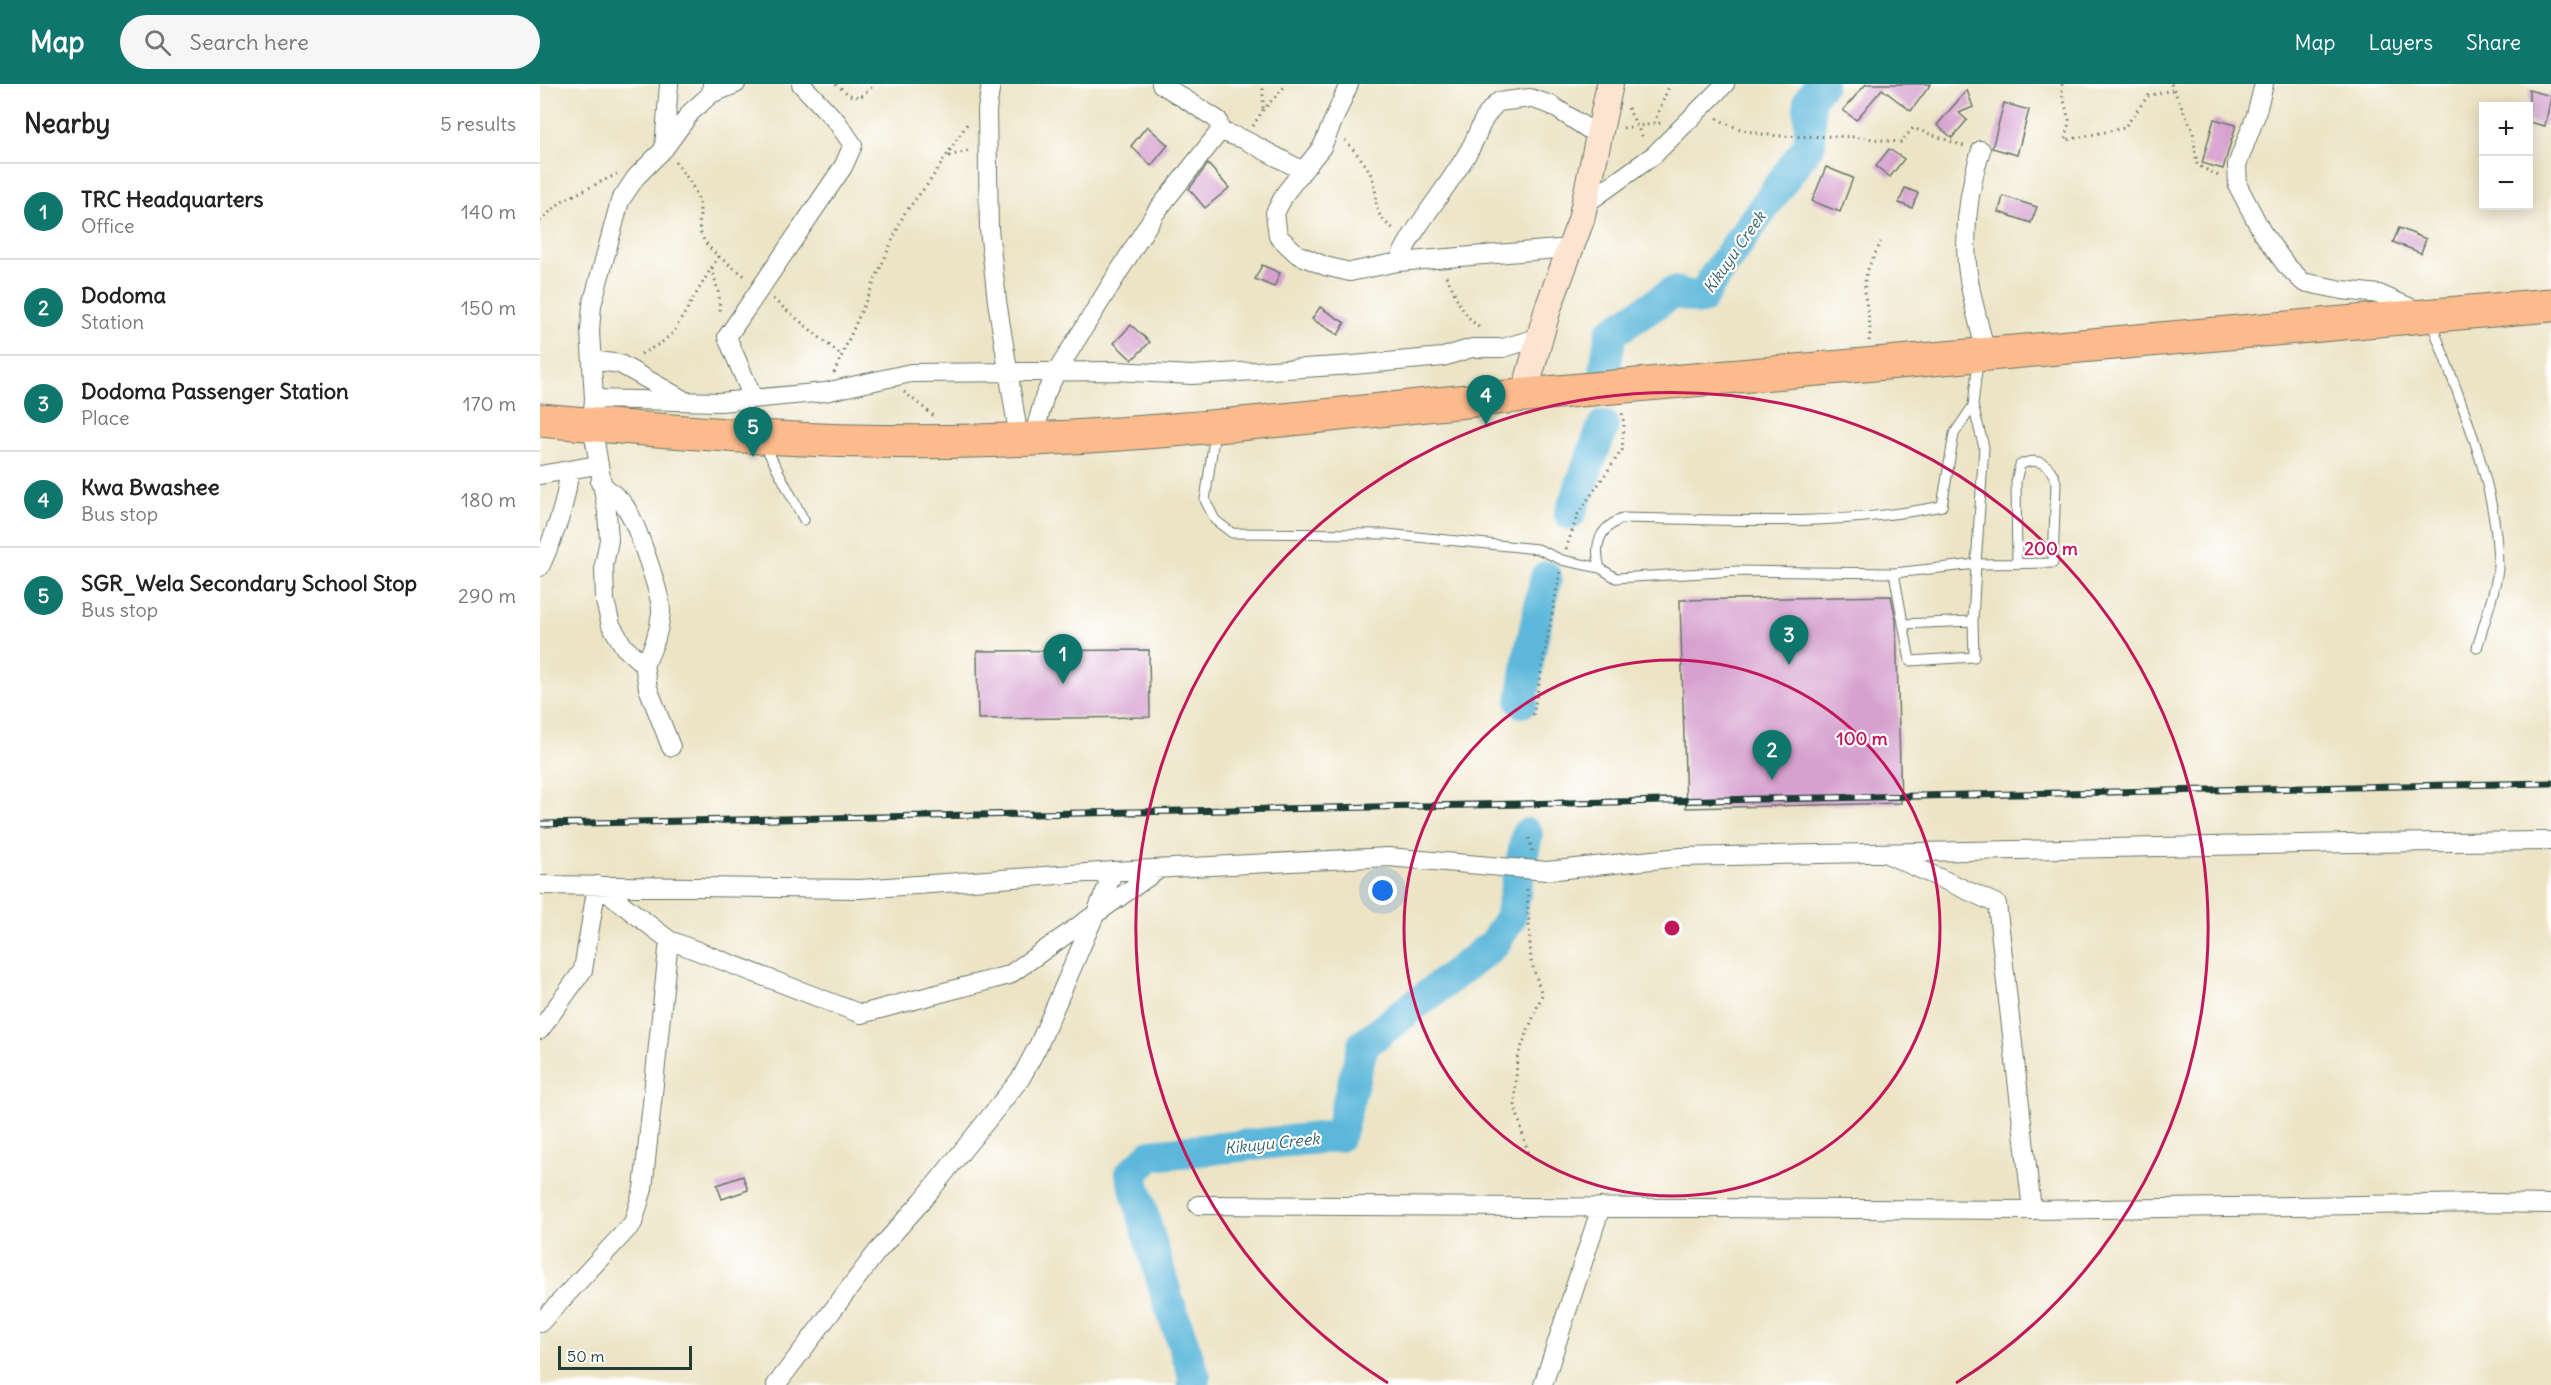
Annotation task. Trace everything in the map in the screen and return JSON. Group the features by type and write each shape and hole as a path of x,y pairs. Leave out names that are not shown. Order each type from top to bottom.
{"highway":[{"path":"540,420 593,412 760,436 969,441 1026,439 1216,427 1524,395 2551,305"}],"street":[{"path":"664,149 669,84"},
{"path":"671,747 648,688 644,666 624,647 611,625 605,601 604,565 609,540 593,412 590,332 592,305 620,201 636,177 664,149 691,112 712,89 736,84"},
{"path":"753,398 727,337 843,167 853,145 837,122 801,84"},
{"path":"991,84 987,110 989,229 997,301 1009,371 1026,439"},
{"path":"1026,439 1057,371 1156,212 1220,131 1218,120 1161,84"},
{"path":"1349,84 1322,147 1286,192 1275,213 1278,236 1297,254 1325,266 1350,272 1398,262 1570,248"},
{"path":"1584,205 1654,156 1725,84"},
{"path":"2264,84 2256,115 2237,165 2238,186 2262,232 2286,265 2303,282 2342,290 2379,294 2430,316"},
{"path":"1524,395 1548,308 1584,205 1599,134 1617,92"},
{"path":"1398,262 1409,239 1471,147 1480,122 1498,102 1530,98 1551,105 1599,134"},
{"path":"1220,131 1243,139 1303,171"},
{"path":"1981,150 1973,176 1966,220 1967,266 1982,355"},
{"path":"593,412 684,401 720,402 825,392 911,373 1115,370 1192,375 1443,357 1472,348 1503,348 1540,337"},
{"path":"592,360 620,364 684,401"},
{"path":"540,567 557,527 564,503 569,470"},
{"path":"540,475 569,470 599,474 625,506 638,533 659,595 661,612 658,628 652,651 644,666"},
{"path":"540,885 861,889 1114,871 1388,857 1547,871 1681,857 2551,841"},
{"path":"1884,853 1996,904 2032,1210"},
{"path":"597,885 669,940 861,1014 1009,975 1158,870"},
{"path":"776,1385 876,1253 922,1201 1021,1078 1039,1044 1114,871"},
{"path":"540,1030 583,970 597,885"},
{"path":"540,1323 633,1223 643,1189 669,940"},
{"path":"1198,1205 2032,1210 2551,1204"},
{"path":"1543,1385 1601,1207"}],"lane":[{"path":"2430,316 2463,408 2493,505 2498,570 2477,648"},
{"path":"1600,568 1596,555 1600,536 1612,522 1625,518 1765,521 1901,514 1942,506 1954,434 1973,406 1982,355"},
{"path":"1894,573 1910,661 1974,657 1973,621 1984,447 1973,406"},
{"path":"1216,427 1205,500 1215,520 1232,533 1399,535 1538,549 1562,560 1600,568 1616,578 1738,571 1894,573 1976,564 2017,564 2053,563 2056,482 2053,470 2044,463 2029,460 2020,465 2016,481 2017,564"},
{"path":"760,436 804,520"},
{"path":"1903,624 1973,621"}],"path":[{"path":"836,84 849,94 860,97 875,84"},
{"path":"1263,84 1263,110"},
{"path":"1654,123 1670,84"},
{"path":"2062,84 2069,120 2066,140 2124,128 2148,96 2172,90"},
{"path":"2170,84 2193,131 2198,165 2238,186"},
{"path":"1243,139 1263,110 1286,85"},
{"path":"1617,92 1654,156"},
{"path":"1704,106 1727,124 1780,137 1853,137 1901,142 1913,129 1981,150"},
{"path":"825,392 904,214 948,157 970,119"},
{"path":"1599,134 1654,123 1690,122"},
{"path":"948,157 987,146"},
{"path":"664,149 686,176 698,196 699,225 702,237 719,255 841,355"},
{"path":"540,220 553,207 602,180 629,170 646,167"},
{"path":"1862,365 1871,330 1865,282 1881,242"},
{"path":"620,364 654,347 673,333 719,255"},
{"path":"887,377 915,402 969,441"},
{"path":"1530,838 1533,854"},
{"path":"1527,889 1531,961 1542,995 1517,1058 1515,1106 1528,1153"}],"building":[{"path":"1866,84 1931,84 1911,111 1882,89 1856,120 1843,110"},
{"path":"1967,90 1973,107 1959,113 1967,120 1952,138 1937,125"},
{"path":"2529,90 2551,96 2545,126 2533,123 2533,102 2529,102"},
{"path":"2004,103 2029,110 2017,155 1992,148"},
{"path":"2214,119 2236,125 2223,169 2202,163"},
{"path":"1147,126 1168,145 1151,166 1131,146"},
{"path":"1889,149 1904,159 1890,177 1876,166"},
{"path":"1208,164 1229,188 1205,208 1189,189"},
{"path":"1826,167 1853,178 1840,212 1812,201"},
{"path":"1905,188 1918,193 1912,208 1899,203"},
{"path":"2003,196 2037,207 2031,223 1999,212"},
{"path":"2399,228 2426,239 2421,253 2393,242"},
{"path":"1262,265 1280,273 1274,287 1255,279"},
{"path":"1320,307 1345,323 1338,335 1312,319"},
{"path":"1131,325 1150,342 1132,360 1114,343"},
{"path":"1891,596 1896,620 1901,803 1686,808 1680,600"},
{"path":"1149,650 1150,717 978,719 977,651"},
{"path":"743,1176 748,1190 722,1199 717,1185"}],"waterway":[{"name":"Kikuyu Creek","path":"1605,367 1611,333 1674,292 1701,299 1716,274 1810,143 1809,100 1821,84"},
{"name":"Kikuyu Creek","path":"1570,514 1603,426"},
{"name":"Kikuyu Creek","path":"1522,702 1546,577"},
{"name":"Kikuyu Creek","path":"1193,1385 1195,1378 1166,1294 1131,1174 1151,1155 1339,1136 1363,1045 1494,944 1510,918 1527,834"}],"railway":[{"path":"540,824 2551,783"}],"place":[{"name":"Kwa Bwashee","path":"1486,425"},
{"name":"SGR_Wela Secondary School Stop","path":"753,457"},
{"name":"Dodoma Passenger Station","path":"1789,665"},
{"name":"TRC Headquarters","path":"1063,684"},
{"name":"Dodoma","path":"1772,780"}]}
